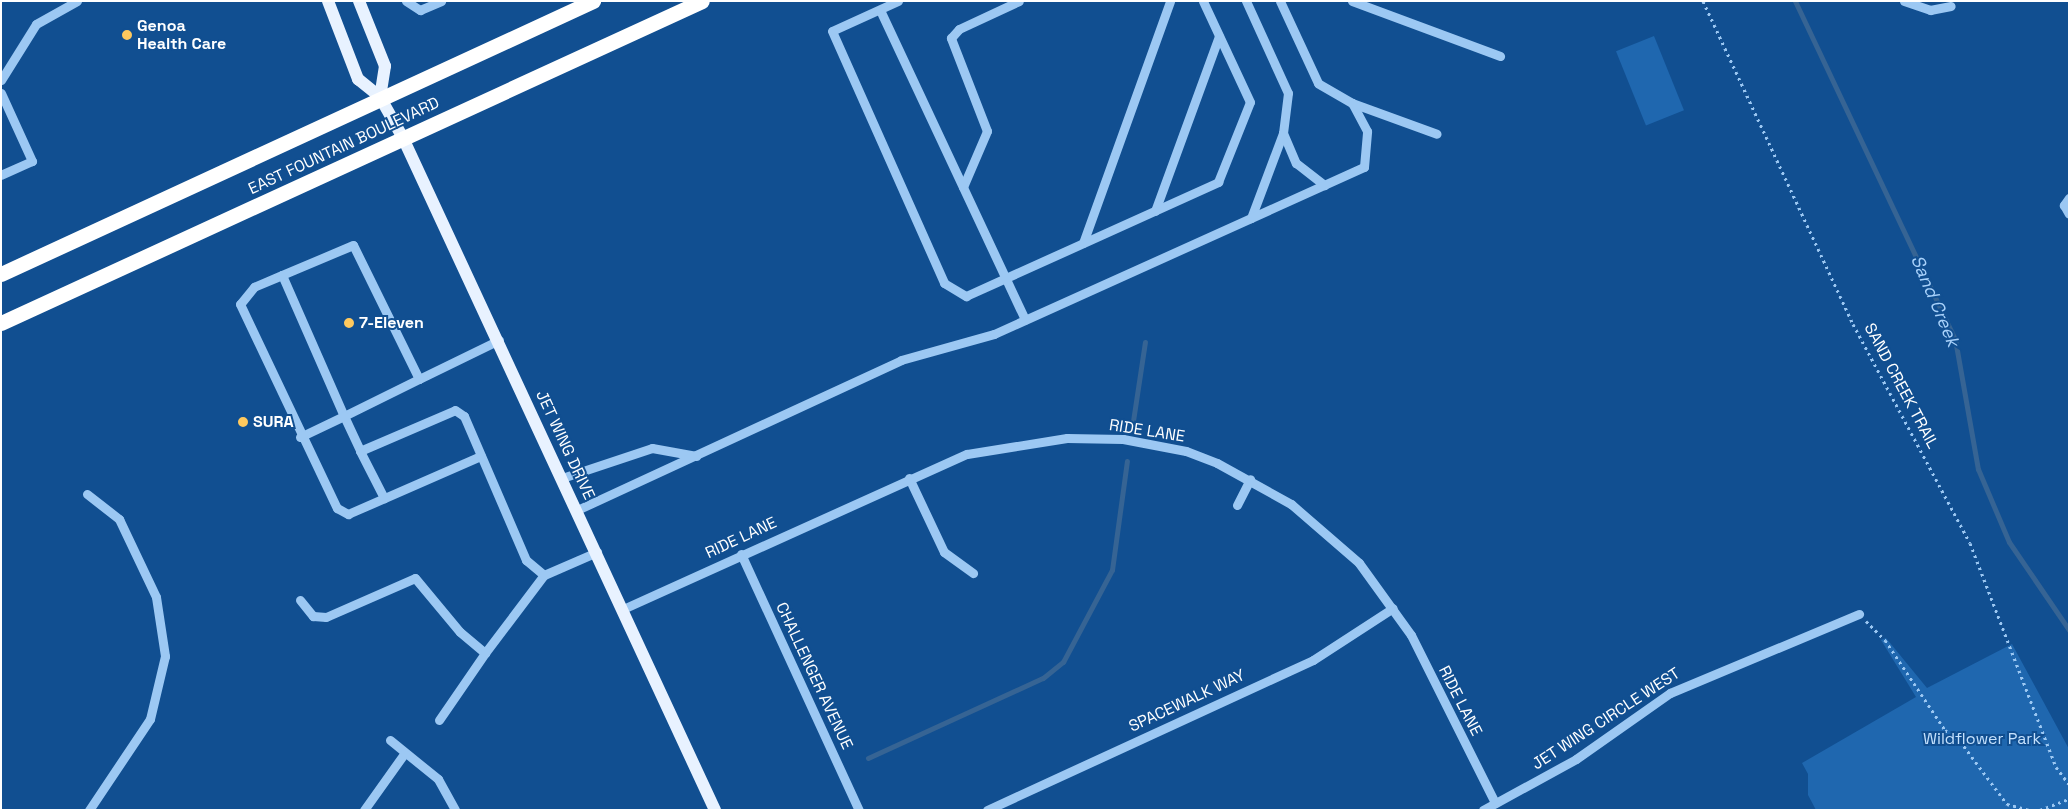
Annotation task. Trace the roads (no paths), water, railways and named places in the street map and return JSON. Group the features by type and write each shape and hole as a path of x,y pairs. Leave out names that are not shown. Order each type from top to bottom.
{"highway":[{"name":"EAST FOUNTAIN BOULEVARD","path":"1,274 380,97 593,1"},
{"name":"EAST FOUNTAIN BOULEVARD","path":"1,323 702,1"}],"main road":[{"name":"JET WING DRIVE","path":"328,1 358,79 380,97 403,138 499,340 715,810"},
{"path":"362,4 385,66 380,97"}],"street":[{"path":"1,80 36,24 77,1"},
{"path":"406,1 420,10 440,1"},
{"path":"898,1 832,31 944,283 966,296 1006,281 1083,243 1218,182 1250,102 1203,1"},
{"path":"963,187 987,131 951,38 959,29 1019,1"},
{"path":"1083,243 1170,1"},
{"path":"1246,1 1288,93 1283,133 1251,218"},
{"path":"1280,1 1318,83 1352,103 1437,134"},
{"path":"1352,1 1500,56"},
{"path":"1904,1 1930,10 1951,6"},
{"path":"880,10 1025,320"},
{"path":"1155,211 1219,36"},
{"path":"1,94 32,161 1,175"},
{"path":"577,510 901,360 994,334 1364,167 1367,132 1352,103"},
{"path":"1283,133 1296,163 1324,185"},
{"path":"2069,198 2064,205 2069,214"},
{"path":"419,379 353,245 254,287 240,304 300,437 337,508 348,514 481,456"},
{"path":"282,275 360,451 384,498"},
{"path":"300,437 499,340"},
{"path":"360,451 449,409 464,416 526,560 544,575"},
{"name":"RIDE LANE","path":"623,609 910,478 991,448 1082,438 1123,439 1186,452 1250,479 1292,504 1340,544 1393,608 1495,803"},
{"path":"562,478 652,448 696,456"},
{"path":"910,478 944,552 974,573"},
{"path":"1237,505 1250,479"},
{"path":"87,494 119,519 156,597 165,656 150,720 89,810"},
{"path":"439,720 485,653 544,575 596,552"},
{"name":"CHALLENGER AVENUE","path":"741,554 859,810"},
{"path":"300,600 312,616 326,617 415,578 460,632 485,653"},
{"name":"SPACEWALK WAY","path":"987,810 1314,660 1393,608"},
{"name":"JET WING CIRCLE WEST","path":"1483,810 1576,759 1670,693 1859,614"},
{"path":"390,740 404,754 438,779 455,810"},
{"path":"364,810 404,754"}],"waterway":[{"name":"Sand Creek","path":"1795,1 1955,339 1978,469 2009,542 2069,630"},
{"path":"1133,421 1145,342"},
{"path":"868,758 1043,678 1063,662 1112,570 1127,461"}],"place":[{"name":"Genoa Health Care","path":"127,35"},
{"name":"7-Eleven","path":"349,323"},
{"name":"SURA","path":"243,422"}],"park label":[{"name":"Wildflower Park","path":"1982,739"}]}
